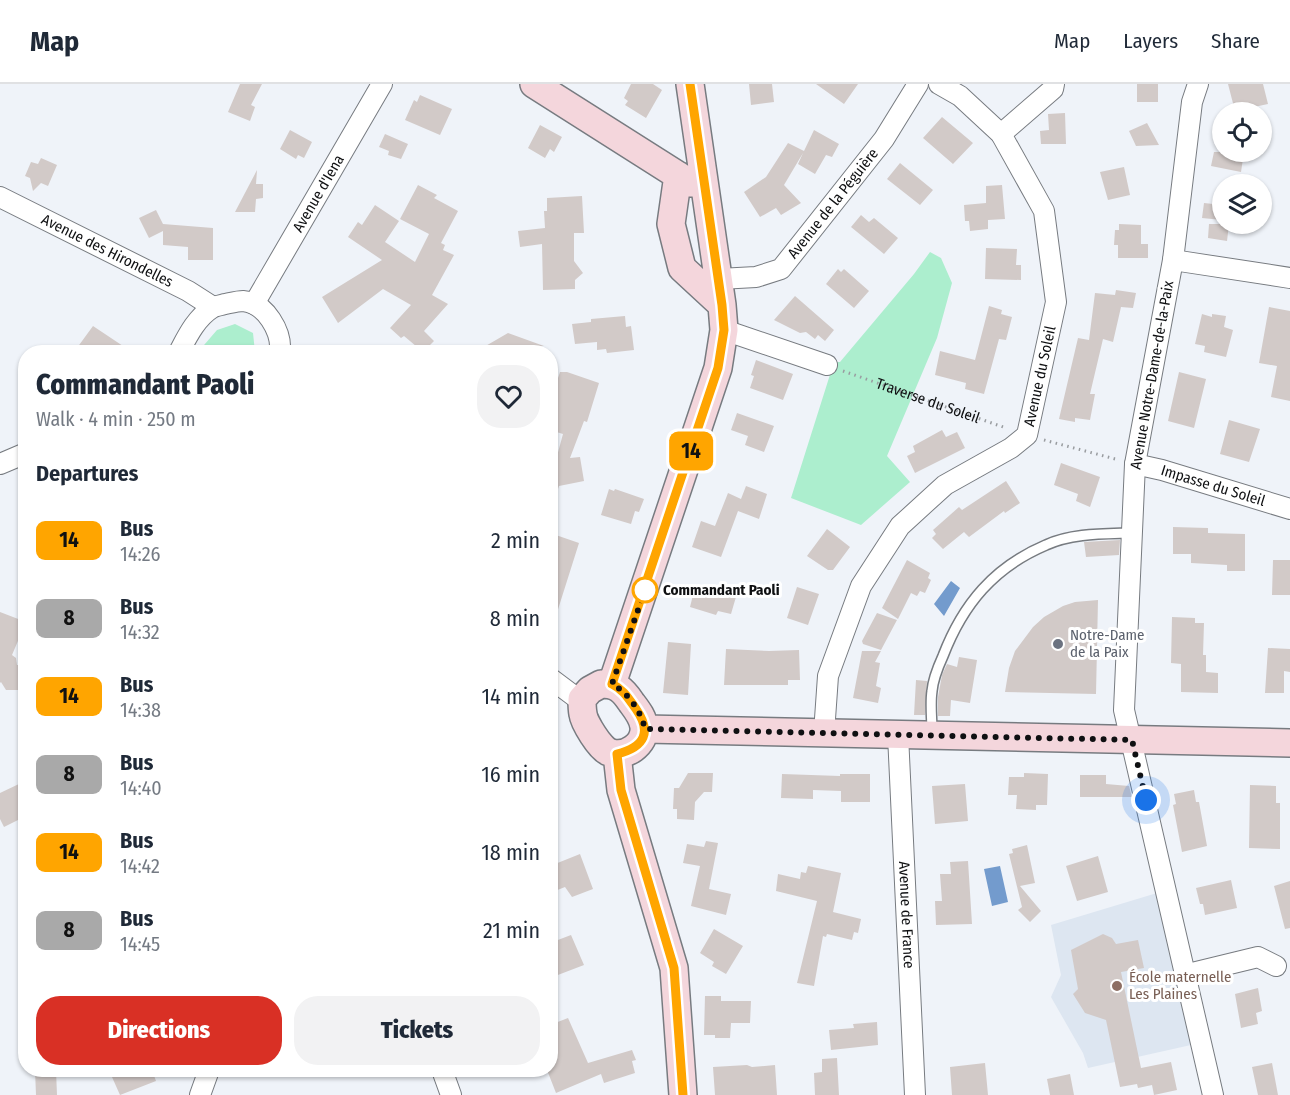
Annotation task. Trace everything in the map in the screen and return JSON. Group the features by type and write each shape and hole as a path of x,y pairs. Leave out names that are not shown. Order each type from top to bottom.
{"street":[{"name":"Avenue d'Iena","path":"254,304 382,84"},
{"path":"534,84 637,148 694,172"},
{"path":"612,684 718,368 722,305 694,172 690,84"},
{"name":"Avenue de la Péguière","path":"722,305 756,277 781,269 884,139 918,84"},
{"name":"Avenue du Soleil","path":"824,733 828,676 861,586 900,526 945,484 1011,448 1027,435 1056,302 1044,211 1000,134 960,96 939,84"},
{"path":"1000,134 1053,89 1053,84"},
{"name":"Avenue Notre-Dame-de-la-Paix","path":"1198,84 1192,102 1173,260 1135,464 1124,710 1213,1095"},
{"path":"694,172 671,224 682,268 722,305 827,365"},
{"name":"Avenue des Hirondelles","path":"0,197 188,291 213,307"},
{"path":"1173,260 1290,278"},
{"path":"183,345 193,328 213,307 242,301 254,304 266,314 278,331 281,345"},
{"path":"0,464 18,456"},
{"name":"Impasse du Soleil","path":"1135,464 1290,509"},
{"path":"558,684 582,699"},
{"path":"601,684 612,684 623,690 643,719 645,729 643,739 636,747 617,754 601,747 583,715 582,699 590,690 601,684"},
{"path":"645,729 1290,742"},
{"name":"Avenue de France","path":"898,735 915,1095"},
{"path":"617,754 621,790 674,968 683,1095"},
{"path":"1184,975 1258,957 1276,966"},
{"path":"200,1095 206,1077"},
{"path":"445,1077 451,1095"}],"lane":[{"path":"932,736 932,691 937,670 953,629 965,609 986,584 1005,568 1046,545 1068,538 1132,533"}],"path":[{"name":"Traverse du Soleil","path":"827,365 1027,435 1135,464"}],"shaded area":[{"name":"École maternelle Les Plaines","path":"1157,893 1191,1045 1088,1068 1083,1053 1051,997 1061,975 1051,925"}],"green space":[{"path":"930,252 941,258 952,283 937,338 887,456 910,482 861,525 791,498 834,362 840,362"},
{"path":"235,324 253,333 254,345 204,345 217,330"}],"water":[{"path":"951,581 960,588 944,616 934,604"},
{"path":"1000,866 1008,902 992,906 984,869"}],"building":[{"path":"240,84 262,84 251,105 255,107 250,121 228,112"},
{"path":"631,84 653,84 662,90 646,118 625,105 628,101 624,98"},
{"path":"749,84 772,84 774,102 751,105"},
{"path":"816,84 858,84 844,104"},
{"path":"1137,84 1158,84 1158,102 1137,102"},
{"path":"1228,84 1263,84 1268,102 1233,102"},
{"path":"420,95 452,109 440,135 405,120 414,100 417,102"},
{"path":"1065,113 1066,144 1041,144 1040,131 1049,130 1048,114"},
{"path":"942,117 973,143 953,164 923,138"},
{"path":"1147,123 1159,145 1136,146 1129,131"},
{"path":"540,125 562,137 554,152 550,149 545,158 528,148"},
{"path":"290,130 312,142 304,158 298,155 296,159 280,149"},
{"path":"814,130 839,144 832,157 826,155 815,174 798,164 803,153 784,185 801,203 781,215 776,208 760,217 744,192 766,177 788,143 804,151"},
{"path":"385,134 408,144 401,159 388,155 389,151 379,147"},
{"path":"41,158 57,165 48,186 41,183 33,191 30,178 25,176 31,162 38,164"},
{"path":"1212,161 1242,162 1241,172 1211,166"},
{"path":"900,163 933,190 920,205 887,179"},
{"path":"1124,167 1130,195 1108,200 1100,172"},
{"path":"257,170 256,184 263,184 263,198 256,199 255,212 235,212"},
{"path":"418,185 437,195 434,198 458,211 441,243 445,245 443,250 454,255 432,295 448,304 424,331 434,341 430,345 415,345 404,336 401,338 390,328 411,305 383,289 338,323 322,297 382,260 348,237 358,222 362,225 375,205 399,221 385,242 415,262 429,234 400,219"},
{"path":"1002,185 1005,219 988,220 988,229 970,231 969,221 965,221 964,205 986,203 986,186"},
{"path":"582,196 584,233 574,233 574,261 583,273 575,280 575,289 543,290 542,244 520,247 518,231 545,228 544,211 547,211 547,198"},
{"path":"1204,203 1212,204 1212,219 1202,218"},
{"path":"156,210 163,224 213,228 213,260 188,260 188,247 163,245 163,231 149,238 139,218"},
{"path":"861,215 869,222 874,218 898,238 884,254 851,227"},
{"path":"1119,224 1141,225 1141,244 1148,244 1148,258 1118,258 1118,245 1114,245 1115,230 1119,230"},
{"path":"1209,224 1212,224 1212,234 1228,234 1227,241 1208,238"},
{"path":"986,248 1017,249 1016,265 1021,265 1021,280 985,279"},
{"path":"838,269 841,272 844,269 869,291 854,308 826,284"},
{"path":"1116,290 1136,293 1133,308 1121,307 1113,342 1103,339 1090,394 1095,394 1090,420 1075,418 1075,422 1059,419 1078,338 1089,340 1095,293 1115,295"},
{"path":"795,296 834,330 825,341 818,335 815,339 806,332 800,333 774,320"},
{"path":"989,306 1002,310 1001,314 1012,317 1006,340 999,339 984,394 965,389 966,383 935,375 940,351 975,360"},
{"path":"1269,307 1290,311 1290,401 1271,397 1277,366 1259,363"},
{"path":"1202,314 1212,317 1212,314 1226,316 1224,327 1233,330 1226,357 1204,352 1205,346 1195,344"},
{"path":"625,316 626,327 631,326 634,350 607,353 606,349 597,350 597,342 575,344 572,324 591,322 591,319"},
{"path":"93,326 122,345 79,345"},
{"path":"508,333 541,345 487,345"},
{"path":"756,360 793,374 783,400 750,388"},
{"path":"560,372 567,372 599,383 587,422 584,421 570,458 580,457 584,481 559,486 558,489 558,452 563,434 558,432 558,378"},
{"path":"1179,372 1206,379 1194,428 1168,421"},
{"path":"737,413 774,426 764,452 745,445 748,436 731,430"},
{"path":"1229,420 1260,429 1249,462 1220,454"},
{"path":"942,430 946,437 957,432 965,448 915,473 907,456 915,452 913,446"},
{"path":"1061,463 1100,477 1090,507 1076,501 1078,494 1054,485"},
{"path":"1006,481 1020,503 1005,513 1004,511 969,537 964,532 943,549 932,538 936,534 933,530 959,507 962,510"},
{"path":"746,486 767,494 759,519 738,511 721,557 692,547 701,521 715,526 728,493 741,499"},
{"path":"609,489 644,499 639,512 635,511 631,524 601,515"},
{"path":"1173,527 1208,528 1208,533 1245,534 1245,571 1227,571 1227,565 1191,563 1191,554 1173,554"},
{"path":"827,529 850,547 833,570 828,570 807,556"},
{"path":"558,536 579,543 558,609"},
{"path":"1120,540 1119,555 1086,557 1084,542"},
{"path":"907,560 930,573 928,578 931,580 925,593 920,591 917,596 911,593 898,619 882,608"},
{"path":"1273,560 1290,560 1290,595 1272,595"},
{"path":"721,584 738,590 731,614 718,611 716,615 690,607 694,591 703,593 705,585 720,589"},
{"path":"797,587 819,594 808,625 787,618"},
{"name":"Notre-Dame de la Paix","path":"1098,600 1096,694 1005,692 1009,668 1015,651 1033,627 1044,617 1063,606 1075,602"},
{"path":"0,612 18,619 18,641 12,655 16,658 18,665 18,690 6,690 0,683"},
{"path":"877,613 897,620 881,650 863,644 862,641"},
{"path":"1172,617 1195,618 1195,623 1204,623 1203,655 1206,655 1206,672 1218,673 1218,693 1181,692 1181,664 1171,663"},
{"path":"668,642 691,644 688,695 663,693"},
{"path":"1268,648 1290,649 1290,672 1284,671 1284,693 1265,693"},
{"path":"726,649 799,650 800,680 788,680 788,685 724,685"},
{"path":"862,651 881,651 875,662 880,663 876,686 881,688 878,703 853,698"},
{"path":"959,657 977,660 970,703 951,700 950,716 938,716 938,697 942,675 947,664 957,667"},
{"path":"916,680 927,681 925,715 914,715"},
{"path":"688,773 713,773 712,792 704,792 695,802 694,820 677,819 677,809 673,809 674,788 679,788"},
{"path":"1024,773 1048,774 1047,805 1036,805 1036,810 1016,809 1017,795 1008,795 1009,777 1024,777"},
{"path":"782,774 840,776 840,774 870,774 870,802 841,802 841,791 813,790 813,799 781,798"},
{"path":"1080,775 1106,775 1106,784 1129,786 1132,797 1080,797"},
{"path":"18,784 18,820 4,827 0,819 0,793"},
{"path":"965,784 968,821 935,824 932,786"},
{"path":"1250,785 1276,786 1276,803 1280,803 1280,849 1249,848"},
{"path":"1194,790 1196,802 1199,802 1207,846 1182,852 1173,805 1176,804 1174,794"},
{"path":"706,841 718,843 709,889 731,894 726,915 691,906 700,866 683,863 687,844 704,847"},
{"path":"1027,845 1035,883 1020,886 1041,911 1030,922 1018,910 1022,907 1009,854 1013,853 1012,849"},
{"path":"580,854 593,889 572,897 565,887 558,890 558,863"},
{"path":"1098,856 1108,892 1077,901 1066,866"},
{"path":"968,861 972,924 936,925 935,901 942,901 940,874 951,874 950,862"},
{"path":"808,866 841,873 833,912 861,919 858,933 854,932 852,940 827,934 826,937 823,936 814,986 797,983 817,901 776,891 778,874 800,879 801,872 806,873"},
{"path":"1231,880 1237,908 1205,915 1196,888"},
{"path":"1290,881 1290,928 1285,929 1274,886"},
{"path":"714,929 743,946 726,974 712,966 714,962 700,953"},
{"path":"1103,934 1112,938 1116,944 1138,940 1144,968 1121,972 1141,1068 1171,1062 1177,1090 1154,1095 1152,1085 1138,1088 1137,1084 1120,1087 1106,1020 1085,1013 1073,994 1078,989 1071,950"},
{"path":"571,935 584,965 558,975 558,940"},
{"path":"1258,988 1262,1011 1256,1013 1258,1024 1241,1028 1235,994"},
{"path":"705,996 721,996 721,1001 751,1001 750,1023 731,1023 730,1038 704,1035"},
{"path":"568,1018 588,1063 632,1050 636,1060 632,1061 635,1073 604,1083 601,1074 556,1093 550,1077 558,1077 558,1022"},
{"path":"877,1022 878,1045 831,1050 829,1030 854,1028 853,1024"},
{"path":"837,1058 839,1095 815,1095 814,1073 822,1072 822,1059"},
{"path":"985,1063 988,1095 952,1095 950,1067"},
{"path":"1272,1063 1278,1095 1258,1095 1252,1067"},
{"path":"747,1065 752,1067 775,1065 777,1095 715,1095 713,1067"},
{"path":"1070,1074 1074,1095 1050,1095 1047,1079"},
{"path":"35,1077 56,1077 57,1095 36,1095"},
{"path":"112,1077 155,1077 156,1081 120,1095"}],"bus line":[{"name":"14","path":"683,1095 674,968 621,790 618,766 617,754 636,747 643,739 645,729 643,719 623,690 612,684 633,628 718,368 724,330 719,279 699,158 690,84"}],"place":[{"name":"Commandant Paoli","path":"645,590"},
{"name":"Notre-Dame de la Paix","path":"1058,644"},
{"name":"École maternelle Les Plaines","path":"1117,986"}],"route":[{"path":"645,590 612,684 623,690 643,719 645,729 1132,740 1146,800"}]}
